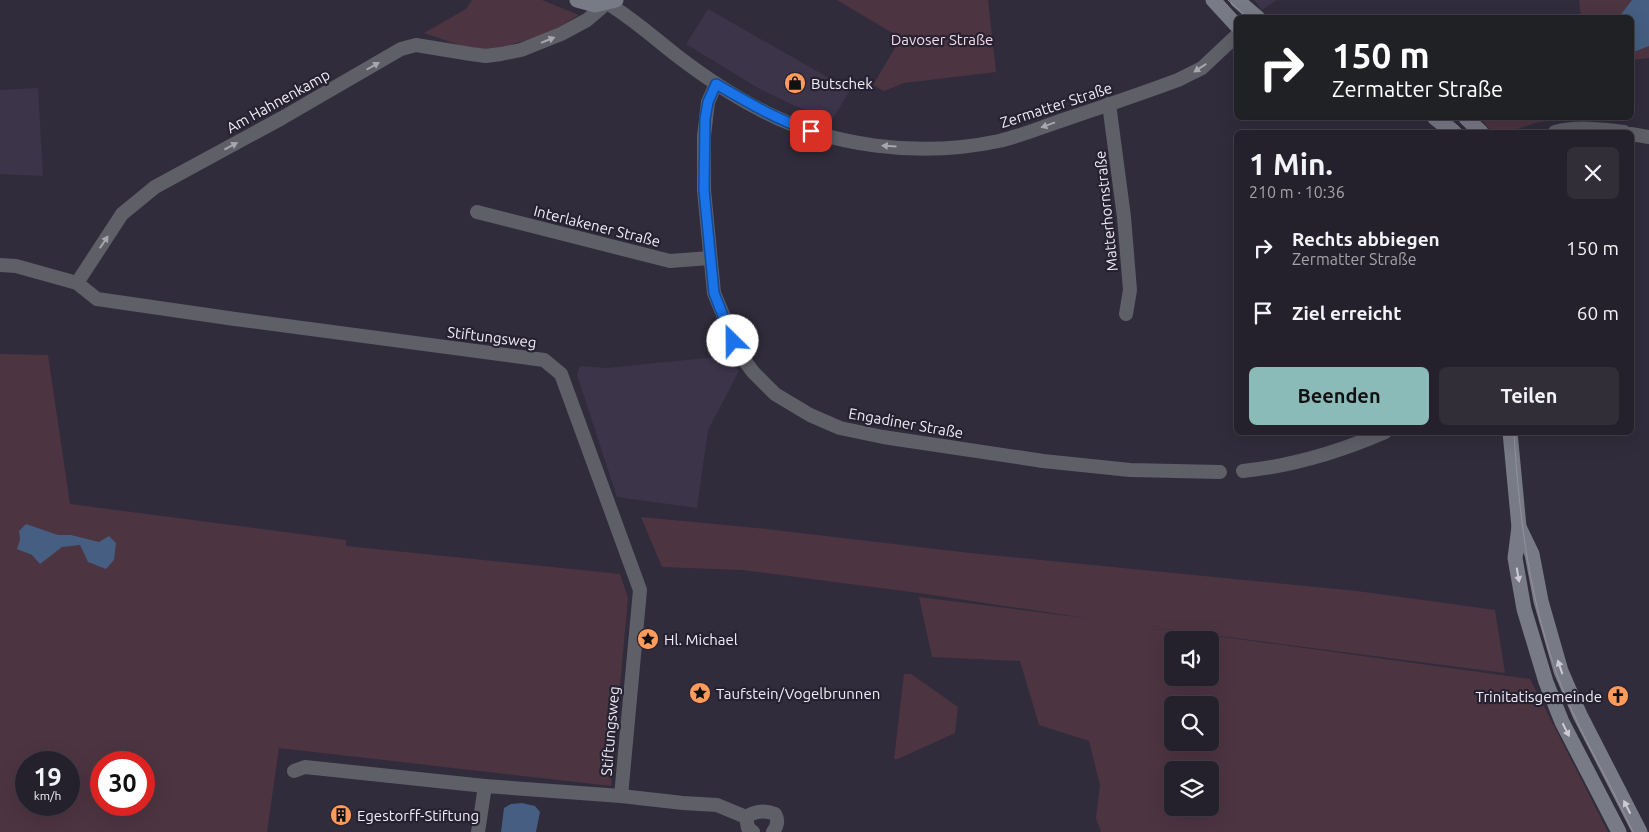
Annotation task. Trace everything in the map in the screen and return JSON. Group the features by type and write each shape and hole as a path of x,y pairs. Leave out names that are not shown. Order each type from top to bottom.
{"street":[{"path":"577,0 595,5 610,1"},
{"path":"1213,0 1234,23"},
{"path":"1237,0 1254,15"},
{"name":"Zermatter Straße","path":"610,1 677,56 716,84 759,109 794,126 828,137 884,146 937,149 997,141 1024,135 1178,80 1202,68 1234,38"},
{"name":"Am Hahnenkamp","path":"77,283 122,214 155,187 271,125 401,49 416,45 486,56 521,50 561,34 587,20 610,1"},
{"name":"Engadiner Straße","path":"716,84 708,102 704,136 704,190 714,293 739,353 753,372 775,394 810,415 840,428 883,438 1043,461 1130,470 1220,472"},
{"name":"Matterhornstraße","path":"1109,104 1124,217 1130,290 1126,314"},
{"path":"1437,120 1450,130"},
{"path":"1468,120 1479,130"},
{"path":"1563,130 1610,130"},
{"path":"1634,134 1649,137"},
{"name":"Interlakener Straße","path":"477,212 670,261 710,258"},
{"path":"0,265 16,266 77,283"},
{"name":"Stiftungsweg","path":"77,283 97,300 544,360 561,374 640,590 621,796"},
{"path":"1243,471 1278,467 1301,461 1358,444 1378,435"},
{"path":"1510,435 1519,527 1515,558 1524,609 1546,682 1562,722 1619,832"},
{"path":"1519,527 1532,554 1541,601 1561,671 1580,715 1640,832"},
{"name":"Stiftungsweg","path":"294,771 305,767 485,786 621,796 683,804 717,805 746,817"},
{"path":"478,832 485,786"},
{"path":"753,832 748,828 746,817 763,811 775,814 778,819 773,832"}],"shaded area":[{"path":"1254,0 1277,0 1262,10"},
{"path":"708,9 850,90 832,120 793,105 758,88 686,44"},
{"path":"38,88 43,176 0,174 0,90"},
{"path":"727,356 739,371 708,430 697,508 617,497 577,375 580,366 607,368"}],"green space":[{"path":"472,0 542,0 579,15 551,32 498,49 459,45 424,33 466,9"},
{"name":"Davoser Straße","path":"837,0 988,0 996,72 904,83 884,91 873,85 901,38"},
{"path":"1579,0 1649,0 1649,58 1634,60 1634,15 1581,15"},
{"path":"1482,120 1552,120 1515,130 1490,130"},
{"path":"0,354 48,355 70,504 346,540 346,546 620,574 628,598 611,786 279,748 267,832 0,832"},
{"path":"641,517 766,529 970,553 1357,591 1495,610 1505,673 1219,636 1219,631 1182,631 1136,625 1180,631 1164,631 1164,686 1219,686 1219,636 1530,679 1608,832 1101,832 1096,818 1100,785 1089,741 1039,725 1020,661 932,657 919,597 1092,619 919,593 742,570 662,567"},
{"path":"904,674 911,674 958,707 955,733 898,759 894,759"}],"water":[{"path":"1632,0 1649,0 1649,46 1634,52 1634,15 1621,15"},
{"path":"26,524 58,535 71,535 99,542 109,536 116,543 114,560 106,569 88,562 80,545 62,547 40,564 32,555 17,549 20,540 19,531"},
{"path":"522,803 535,806 540,812 536,832 501,832 504,808 511,804"}],"tram line":[{"path":"1228,0 1245,15"},
{"path":"1451,120 1462,130"},
{"path":"1514,435 1519,497 1528,561 1541,624 1550,655 1577,722 1633,832"}],"place":[{"name":"Butschek","path":"795,83"},
{"name":"Hl. Michael","path":"648,639"},
{"name":"Taufstein/Vogelbrunnen","path":"700,693"},
{"name":"Trinitatisgemeinde","path":"1618,696"},
{"name":"Egestorff-Stiftung","path":"341,815"}],"route":[{"path":"733,341 714,293 710,258 704,190 704,136 708,102 716,84 759,109 794,126 811,131"}]}
